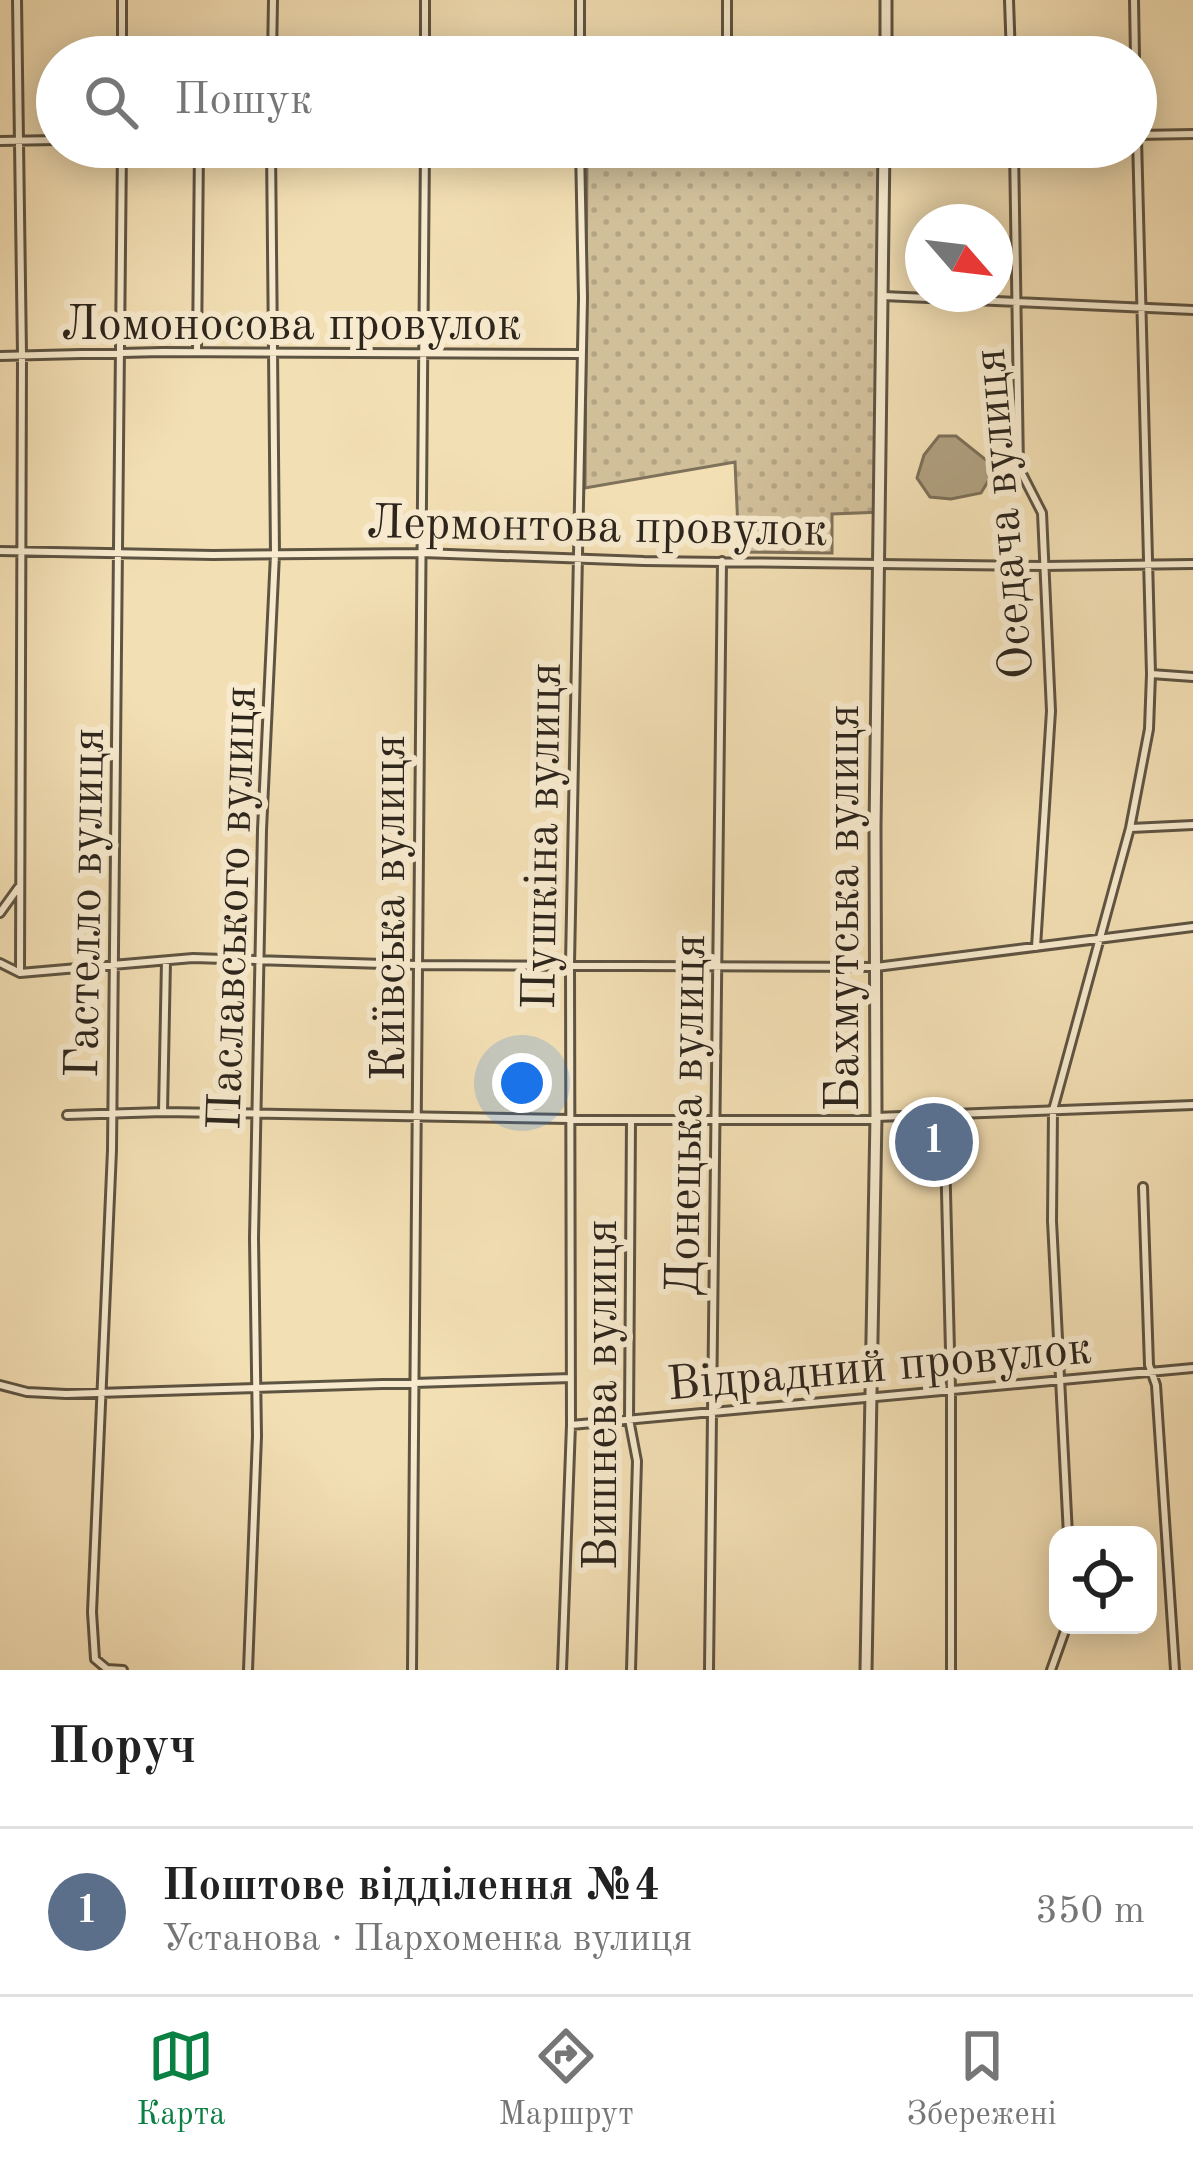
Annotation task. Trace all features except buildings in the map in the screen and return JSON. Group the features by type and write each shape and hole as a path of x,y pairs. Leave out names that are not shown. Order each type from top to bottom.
{"street":[{"path":"17,0 22,355 20,974"},
{"path":"122,0 122,36"},
{"path":"272,36 273,0"},
{"path":"425,0 425,36"},
{"path":"580,0 580,36"},
{"path":"727,36 728,0"},
{"path":"886,0 886,36"},
{"path":"1009,0 1010,36"},
{"path":"1134,0 1135,36"},
{"path":"1157,135 1193,134"},
{"path":"0,141 36,140"},
{"name":"Гастелло вулиця","path":"122,168 113,1111 93,1573 95,1659 106,1669 123,1670"},
{"path":"197,352 199,168"},
{"name":"Паславського вулиця","path":"248,1670 257,1436 262,830 275,554 271,168"},
{"name":"Київська вулиця","path":"412,1670 425,168"},
{"name":"Пушкіна вулиця","path":"562,1670 571,1424 570,964 582,355 580,168"},
{"name":"Бахмутська вулиця","path":"866,1670 884,168"},
{"name":"Оседача вулиця","path":"1014,168 1019,468 1042,513 1052,711 1036,947"},
{"path":"1067,1526 1052,1221 1053,1110 1130,828 1149,729 1150,562 1138,168"},
{"path":"883,296 1193,310"},
{"name":"Ломоносова провулок","path":"0,356 197,352 582,355"},
{"name":"Лермонтова провулок","path":"0,551 422,553 1044,566 1193,564"},
{"name":"Донецька вулиця","path":"709,1670 722,561"},
{"path":"1151,674 1193,677"},
{"path":"1130,828 1193,825"},
{"path":"0,913 20,884"},
{"path":"0,963 20,974 166,961 875,967 1193,927"},
{"path":"164,1112 166,961"},
{"path":"68,1115 113,1111 876,1119 1193,1105"},
{"path":"944,1113 951,1670"},
{"name":"Вишнева вулиця","path":"631,1120 629,1419 637,1461 631,1670"},
{"path":"1143,1187 1148,1365 1153,1374 1175,1670"},
{"name":"Відрадний провулок","path":"571,1424 1193,1368"},
{"path":"0,1385 27,1392 102,1392 571,1378"},
{"path":"1051,1670 1064,1634"}],"shaded area":[{"path":"587,168 880,168 882,512 832,514 832,553 739,552 735,462 585,488"},
{"path":"939,436 956,436 991,464 990,478 981,493 951,499 930,497 917,478 924,455"}],"place":[{"name":"Поштове відділення №4","path":"934,1142"}]}
